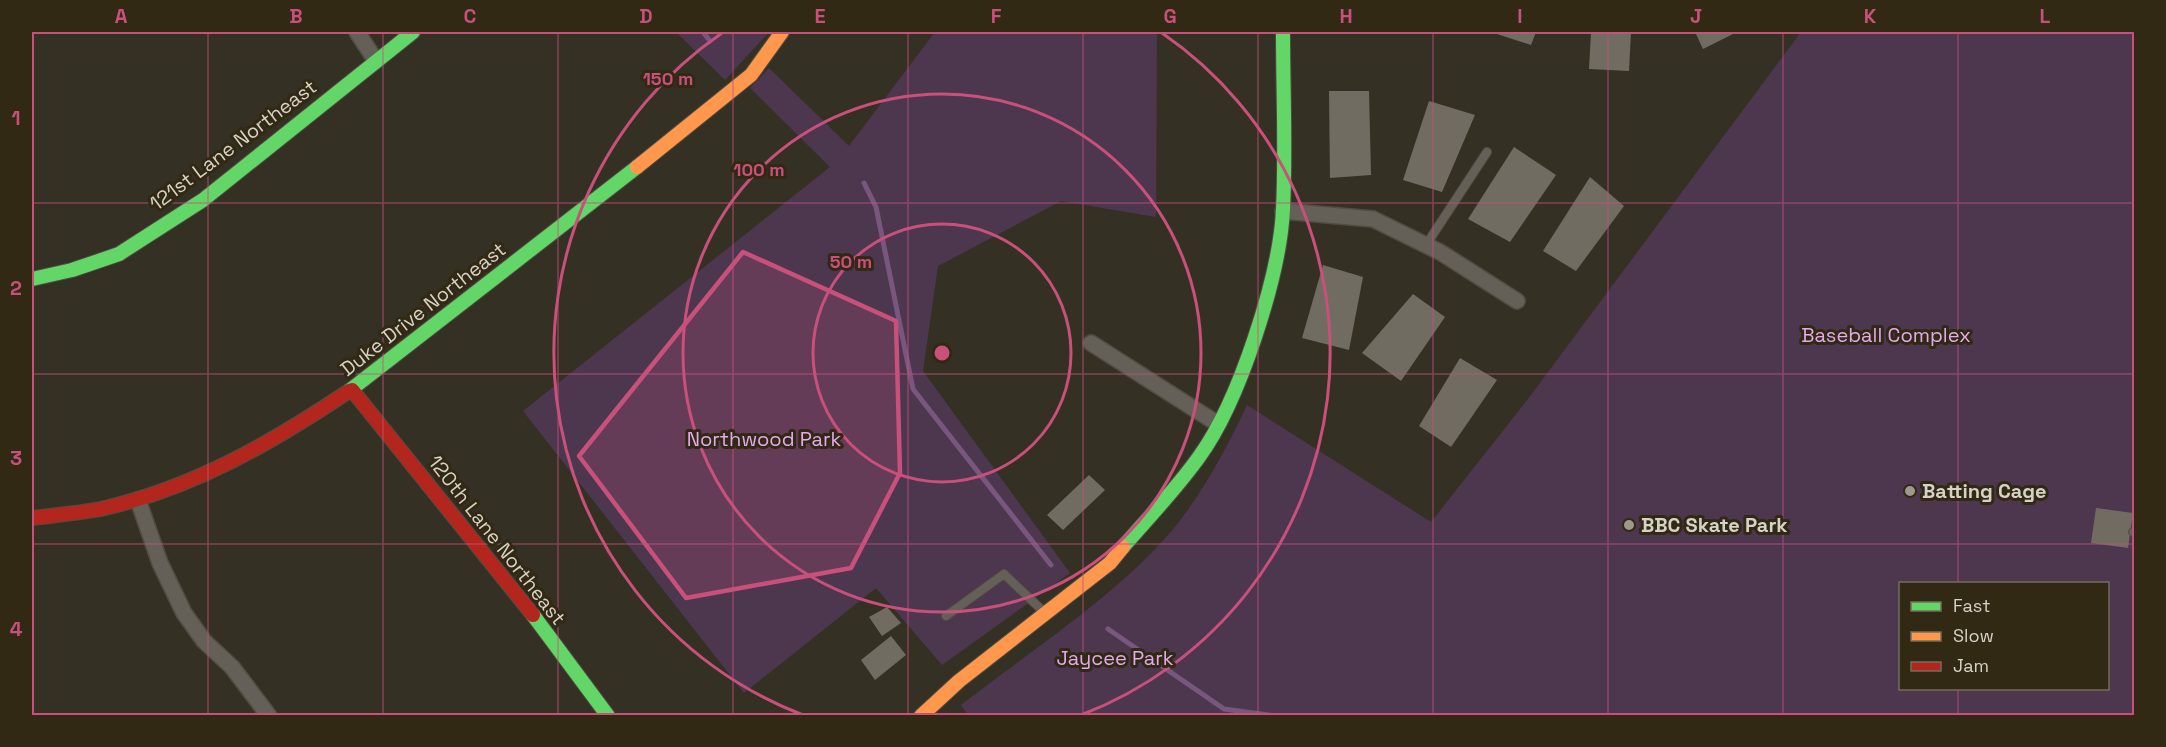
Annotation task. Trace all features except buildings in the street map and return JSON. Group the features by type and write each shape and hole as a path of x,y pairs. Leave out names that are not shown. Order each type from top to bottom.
{"street":[{"path":"357,32 376,61"},
{"name":"121st Lane Northeast","path":"32,279 72,270 119,254 203,200 413,32"},
{"name":"Duke Drive Northeast","path":"32,518 60,516 138,500 183,486 257,452 352,390 751,75 782,32"},
{"path":"921,716 958,681 1110,563 1200,456 1218,424 1245,364 1268,291 1284,211 1283,32"},
{"path":"1284,211 1373,219 1426,245 1516,301"},
{"path":"1091,343 1218,424"},
{"name":"120th Lane Northeast","path":"352,390 524,603 608,716"},
{"path":"138,500 159,563 184,614 204,641 231,667 269,716"}],"lane":[{"path":"1426,245 1487,152"},
{"path":"946,616 1004,574 1046,613"}],"highlighted area":[{"path":"743,252 896,321 900,473 851,568 686,598 579,456"}],"green space":[{"path":"676,32 769,32 725,80"},
{"name":"Northwood Park","path":"935,32 1157,32 1156,217 1061,201 938,266 923,371 1070,573 942,665 876,588 744,693 523,411 830,167 750,88 769,68 849,146"},
{"name":"Baseball Complex","path":"1801,32 2134,32 2134,715 969,716 961,705 1097,602 1147,558 1169,534 1202,489 1247,405 1431,522 1528,399"}],"waterway":[{"path":"703,32 710,41"},
{"path":"864,183 876,207 913,389 1051,565"},
{"path":"1108,629 1224,709 1275,716"}],"traffic: fast":[{"path":"32,279 72,270 119,254 203,200 413,32"},
{"path":"1123,547 1182,480 1199,457 1229,404 1255,338 1274,268 1283,209 1283,32"},
{"path":"349,391 637,167"},
{"path":"533,615 608,716"}],"traffic: slow":[{"path":"637,167 751,75 782,32"},
{"path":"921,716 959,681 1110,563 1123,547"}],"traffic: jam":[{"path":"352,390 533,615"},
{"path":"32,518 105,508 170,488 262,445 349,391"}],"place":[{"name":"Batting Cage","path":"1910,491"},
{"name":"BBC Skate Park","path":"1629,525"}],"park label":[{"name":"Jaycee Park","path":"1115,658"}]}
